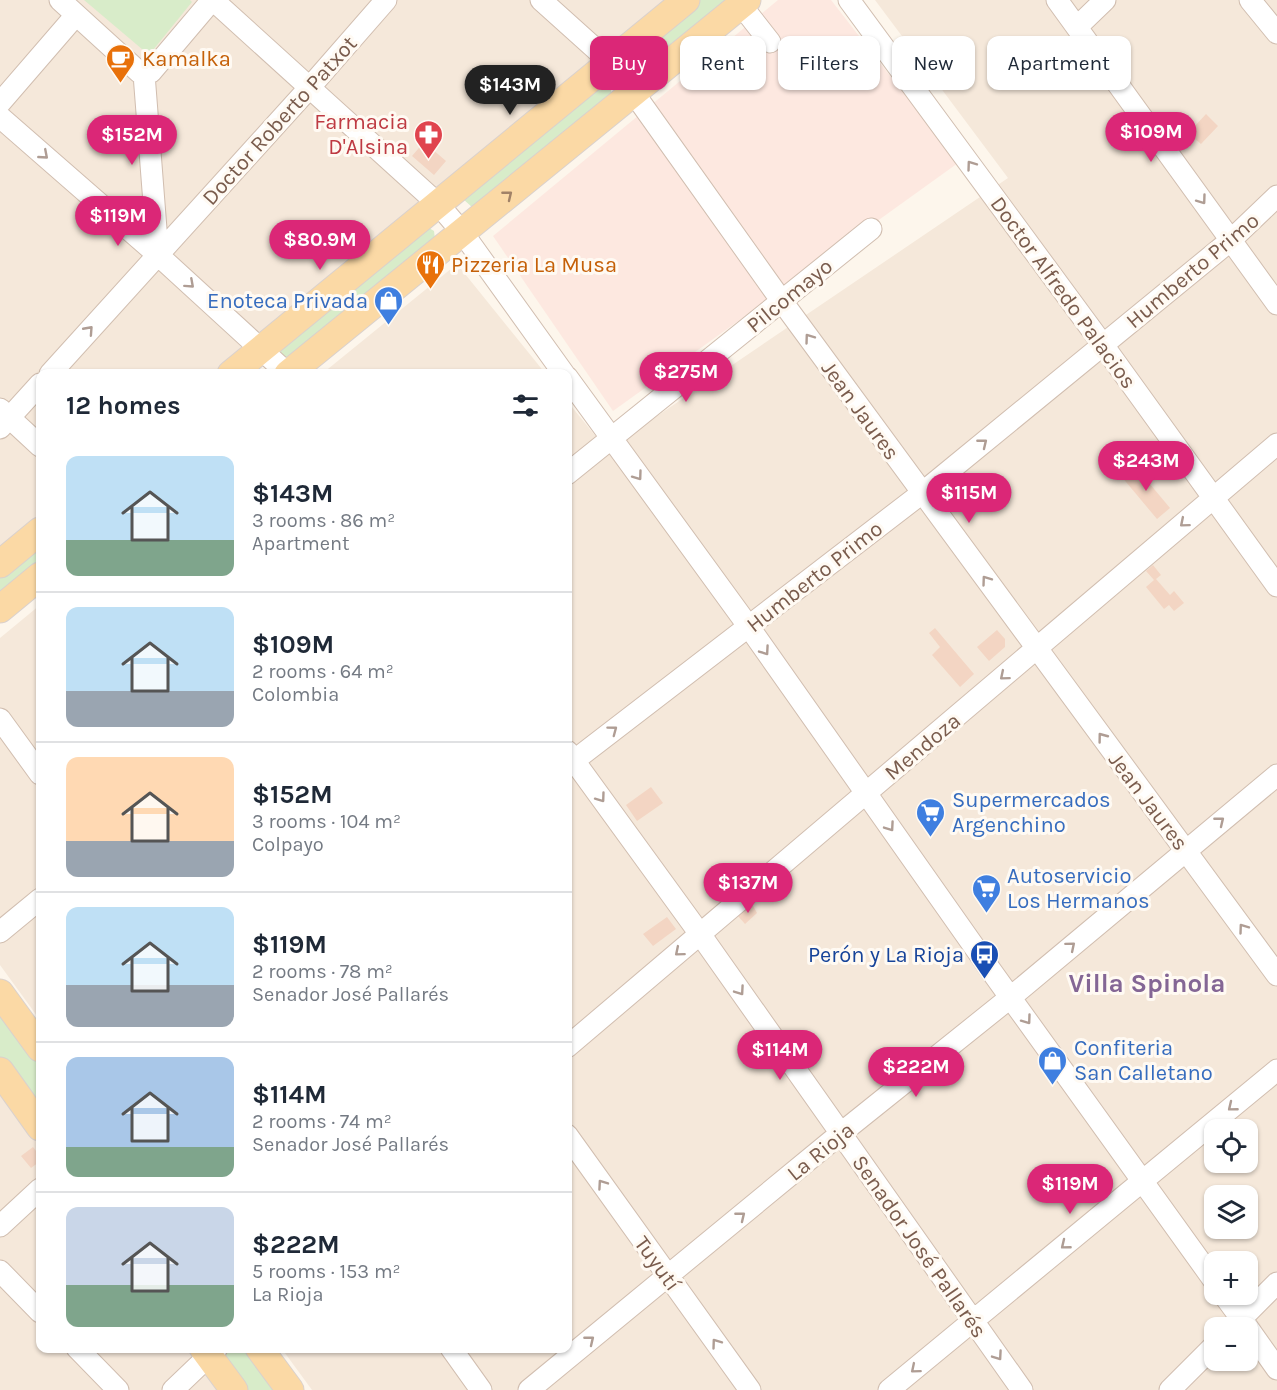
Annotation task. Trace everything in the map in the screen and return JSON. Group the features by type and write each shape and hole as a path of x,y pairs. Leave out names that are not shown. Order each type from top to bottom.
{"main road":[{"path":"642,36 686,0"},
{"path":"294,369 744,2"},
{"path":"237,369 590,79"},
{"path":"0,564 36,534"},
{"path":"0,609 36,579"},
{"path":"0,993 36,1042"},
{"path":"0,1071 36,1121"},
{"path":"211,1353 234,1390"},
{"path":"263,1353 290,1390"}],"street":[{"path":"60,0 139,72 144,74 151,72 213,0 438,204 462,232 560,369"},
{"name":"Doctor Roberto Patxot","path":"55,369 386,0"},
{"name":"Jean Jaures","path":"541,0 590,44"},
{"name":"Doctor Alfredo Palacios","path":"849,0 1277,586"},
{"path":"1057,0 1277,304"},
{"path":"1077,27 1105,0"},
{"path":"1250,0 1277,33"},
{"path":"744,2 770,42"},
{"path":"0,103 76,15"},
{"path":"144,74 158,255"},
{"name":"Jean Jaures","path":"633,92 781,300 1277,975"},
{"path":"0,117 158,255 283,369"},
{"name":"Humberto Primo","path":"572,757 749,627 922,493 1231,240 1277,196"},
{"name":"Pilcomayo","path":"572,470 871,228"},
{"path":"572,384 749,627 1204,1267"},
{"path":"36,388 3,418 36,443"},
{"name":"Mendoza","path":"572,1043 1277,444"},
{"path":"0,719 36,768"},
{"name":"Senador José Pallarés","path":"572,763 700,934 1022,1390"},
{"name":"La Rioja","path":"529,1390 840,1134 1011,997 1277,775"},
{"path":"0,932 36,902"},
{"path":"889,1390 1277,1070"},
{"name":"Tuyutí","path":"572,1142 750,1390"},
{"path":"0,1226 36,1194"},
{"path":"0,1271 36,1308"},
{"path":"1249,1317 1277,1283"},
{"path":"1258,1345 1277,1369"},
{"path":"82,1353 118,1390"},
{"path":"173,1390 208,1353"},
{"path":"455,1353 481,1390"},
{"path":"1170,1390 1204,1356"}],"shaded area":[{"path":"0,0 674,0 632,36 590,36 590,71 240,369 36,369 36,542 0,573"},
{"path":"778,0 831,0 859,36 778,36 778,90 880,90 880,63 892,78 892,90 901,90 958,163 613,411 493,236 680,81 680,90 766,90 766,36 735,36"},
{"path":"875,0 1277,0 1277,1390 312,1390 285,1353 572,1353 572,407 607,450 1008,178 942,90 975,90 975,36 902,36"},
{"path":"457,264 542,369 328,369"},
{"path":"36,608 36,1014 0,965 0,638"},
{"path":"0,1087 36,1135 36,1353 202,1353 231,1390 0,1390"}],"green space":[{"path":"84,0 190,0 192,2 149,55"},
{"path":"697,0 733,0 686,36 680,36 680,40 668,50 668,36 657,36"},
{"path":"595,90 611,90 612,95 473,208 463,199"},
{"path":"429,228 434,231 435,239 289,361 278,352 279,348"},
{"path":"36,544 36,568 0,598 0,575"},
{"path":"0,993 36,1042 36,1121 0,1071"},
{"path":"206,1353 262,1353 290,1390 234,1390"}],"building":[{"path":"1206,114 1218,126 1201,144 1195,139 1188,147 1182,140"},
{"name":"Farmacia D'Alsina","path":"424,142 446,161 434,175 412,156"},
{"path":"1134,465 1170,508 1157,519 1121,476"},
{"path":"1153,565 1161,575 1156,579 1170,595 1174,591 1184,603 1174,611 1169,605 1164,609 1146,587 1154,580 1146,571"},
{"path":"935,628 974,674 960,687 932,655 940,647 929,633"},
{"path":"997,630 1005,639 1005,647 989,661 977,647"},
{"path":"651,787 663,803 637,821 626,805"},
{"path":"752,904 757,913 745,924 738,916"},
{"path":"667,917 676,929 653,946 643,934"},
{"path":"33,1147 36,1151 36,1164 31,1168 21,1156"}],"place":[{"name":"Kamalka","path":"121,84"},
{"name":"Farmacia D'Alsina","path":"429,160"},
{"name":"Pizzeria La Musa","path":"430,290"},
{"name":"Enoteca Privada","path":"389,326"},
{"name":"Supermercados Argenchino","path":"931,838"},
{"name":"Autoservicio Los Hermanos","path":"986,914"},
{"name":"Perón y La Rioja","path":"985,980"},
{"name":"Confiteria San Calletano","path":"1053,1086"}],"district":[{"name":"Villa Spinola","path":"1147,983"}]}
